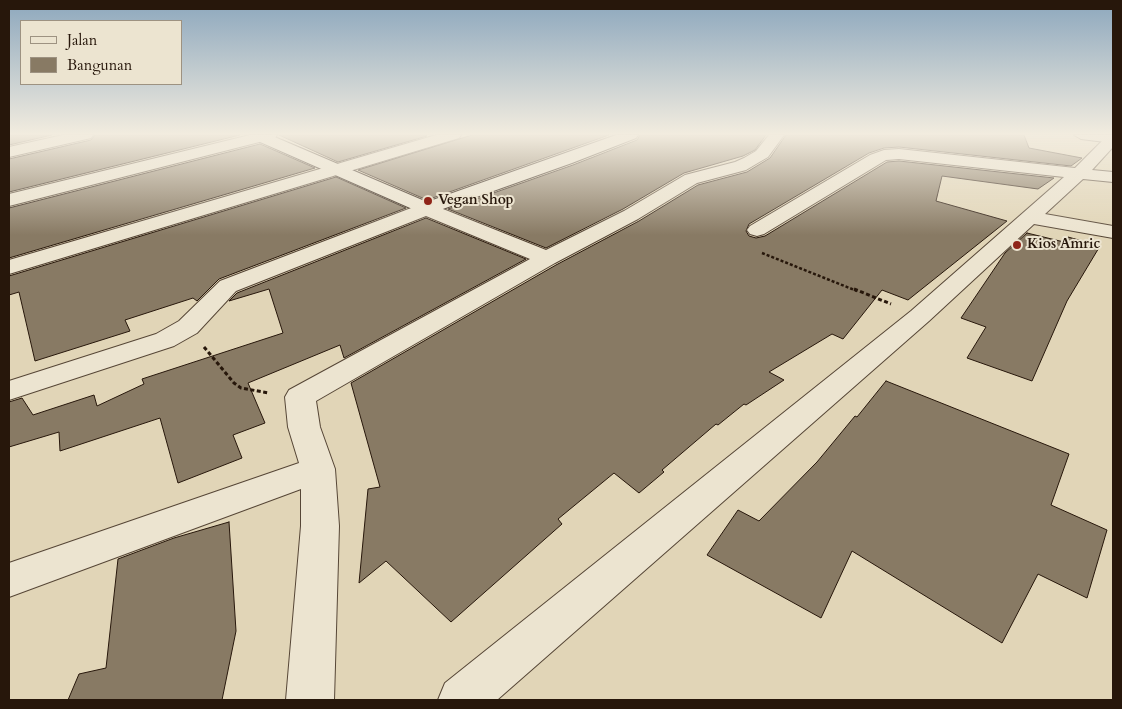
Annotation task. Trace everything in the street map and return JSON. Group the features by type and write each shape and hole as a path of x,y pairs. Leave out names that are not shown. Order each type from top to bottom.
{"street":[{"path":"9,200 136,168"},
{"path":"9,267 341,168"},
{"path":"9,390 165,340 188,327 228,286 426,209 543,168"},
{"path":"310,700 320,526 318,469 304,427 300,397 547,258 631,215 691,179 730,168"},
{"path":"757,230 859,168"},
{"path":"1032,168 1113,177"},
{"path":"462,700 920,316 1084,168"},
{"path":"338,169 426,209 547,258"},
{"path":"1029,217 1113,232"},
{"path":"9,580 318,469"}],"path":[{"path":"757,230 747,240 747,244 753,249 771,258 920,316"},
{"path":"188,327 234,383 241,388 300,397"}],"building":[{"path":"9,168 106,168 9,192"},
{"path":"166,168 315,168 9,258 9,208"},
{"path":"364,168 516,168 427,200 358,170"},
{"path":"564,168 701,168 684,173 623,209 546,248 448,209"},
{"path":"753,168 844,168 749,224 746,231 749,236 756,238 765,236 877,168 964,168 1054,178 1038,189 942,176 936,201 1007,221 908,300 882,290 843,339 832,334 769,372 784,380 746,405 744,404 718,425 716,424 662,470 664,472 639,493 614,473 558,519 562,524 451,622 386,561 359,583 368,489 380,487 351,383 556,265 639,221 698,185 747,172"},
{"path":"336,177 406,208 219,279 197,301 193,298 125,320 130,331 35,361 19,292 9,295 9,276"},
{"path":"426,218 526,259 344,358 340,345 248,383 265,423 233,435 242,458 178,483 160,418 60,451 59,432 9,447 9,402 22,398 33,415 94,395 97,406 144,384 142,379 283,333 269,289 229,301 237,293"},
{"path":"1027,233 1064,242 1068,237 1100,246 1067,301 1032,381 967,358 986,327 961,318 1005,253"},
{"path":"886,381 1069,454 1051,505 1107,530 1087,598 1038,574 1002,643 852,551 821,618 707,555 738,510 759,521 817,462"},
{"path":"229,522 236,631 222,700 68,700 79,674 106,668 118,559 174,538"}],"place":[{"name":"Vegan Shop","path":"428,201"},
{"name":"Kios Amric","path":"1017,245"}]}
